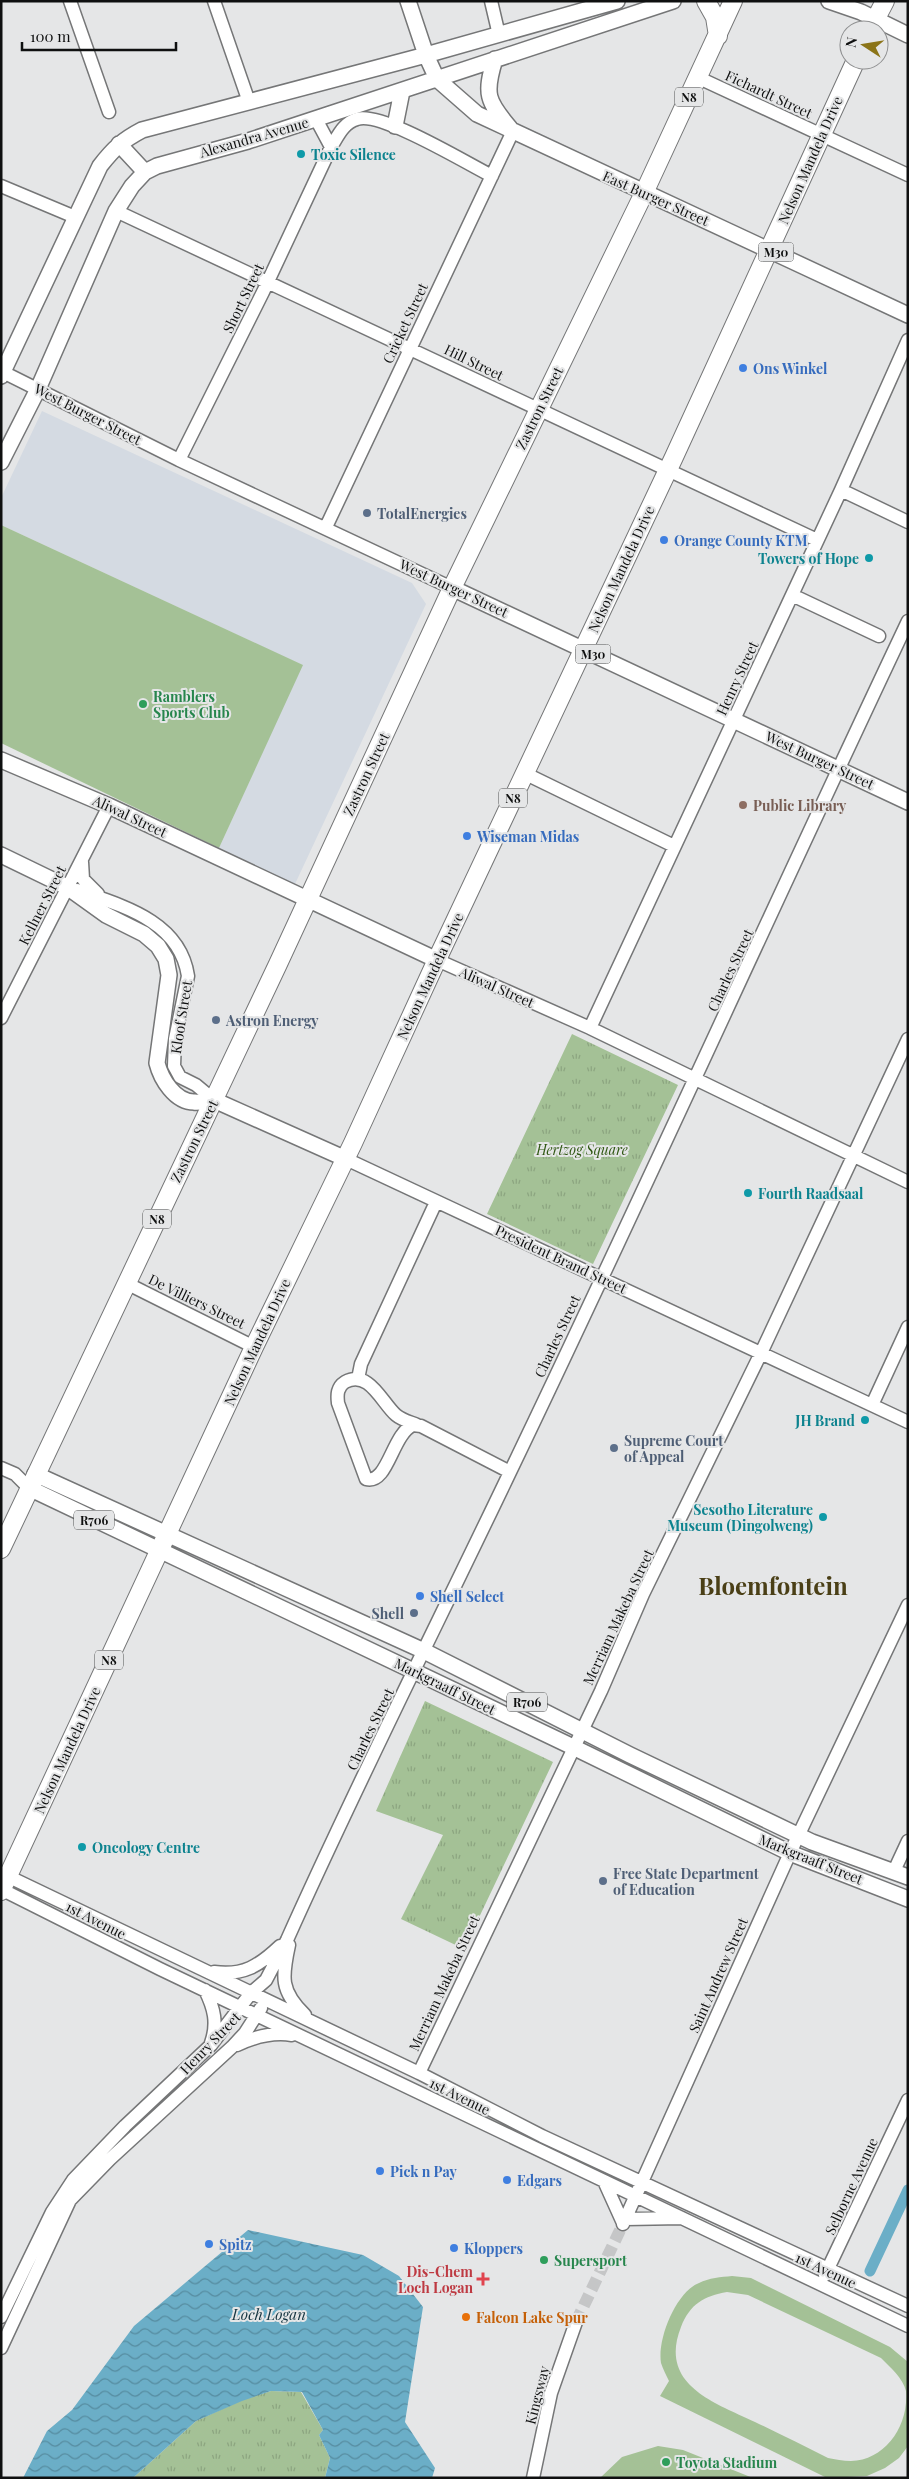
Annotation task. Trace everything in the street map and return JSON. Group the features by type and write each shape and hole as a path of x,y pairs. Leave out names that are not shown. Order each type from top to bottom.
{"highway":[{"path":"706,1 715,17 718,36"},
{"name":"Zastron Street","path":"1,1549 214,1100 452,588 644,193 699,78 733,1"},
{"path":"876,20 885,1"},
{"name":"Nelson Mandela Drive","path":"3,1884 254,1347 346,1159 437,960 668,470 851,70"}],"main road":[{"name":"M30","path":"408,1 426,55"},
{"path":"2,373 100,166 119,144 142,130 426,55 617,1"},
{"name":"Alexandra Avenue","path":"1,462 38,389 116,211 132,186 145,172 174,159 248,141 495,60 634,7 673,1"},
{"path":"828,1 861,12 868,20"},
{"path":"889,30 908,35"},
{"name":"East Burger Street","path":"426,55 437,79 477,114 908,315"},
{"path":"495,60 489,78 487,93 493,106 513,131"},
{"path":"395,126 402,91"},
{"path":"119,144 145,172"},
{"name":"West Burger Street","path":"452,588 908,802"},
{"name":"Aliwal Street","path":"1,760 108,806 437,960"},
{"path":"1,855 68,887"},
{"name":"Kloof Street","path":"68,887 106,915 144,934 158,946 166,959 169,975 158,1048 157,1063 160,1075 171,1091 192,1103 214,1100"},
{"name":"President Brand Street","path":"214,1100 346,1159"},
{"name":"Markgraaff Street","path":"32,1481 167,1534 424,1651 799,1835 901,1874"},
{"name":"Markgraaff Street","path":"32,1481 159,1551 573,1747 790,1853 908,1899"},
{"path":"893,1892 901,1874"}],"street":[{"path":"70,1 109,112"},
{"path":"214,1 249,102"},
{"path":"490,1 499,35"},
{"name":"Fichardt Street","path":"699,78 908,176"},
{"path":"316,118 331,147"},
{"name":"Short Street","path":"179,460 268,282 331,147 345,125 361,118 376,119 395,126"},
{"path":"395,126 492,176"},
{"name":"Cricket Street","path":"326,527 513,131"},
{"path":"1,186 75,217"},
{"name":"Hill Street","path":"116,211 410,347 538,410 818,540"},
{"name":"Henry Street","path":"590,1028 818,540 908,340"},
{"name":"West Burger Street","path":"2,373 38,389 179,460 326,527 452,588"},
{"path":"841,490 908,522"},
{"path":"792,595 878,636"},
{"name":"Charles Street","path":"266,1980 290,1934 696,1079 908,621"},
{"path":"524,774 674,846"},
{"name":"Kellner Street","path":"1,1018 108,806"},
{"path":"83,857 83,879 91,889 109,901"},
{"name":"Kloof Street","path":"68,887 109,901 159,926 171,935 186,967 188,976 175,1038 174,1066 180,1077 196,1085 214,1100"},
{"name":"Aliwal Street","path":"437,960 590,1028 908,1182"},
{"name":"Merriam Makeba Street","path":"418,2073 581,1729 601,1691 643,1594 761,1353 852,1155 908,1039"},
{"name":"President Brand Street","path":"346,1159 908,1422"},
{"path":"358,1380 360,1364 436,1202"},
{"name":"De Villiers Street","path":"126,1283 254,1347"},
{"path":"872,1405 908,1327"},
{"path":"417,1425 408,1427 400,1436 383,1473 374,1479 366,1478 337,1396 342,1384 350,1380 358,1380 373,1387 396,1414 510,1472"},
{"name":"Markgraaff Street","path":"1,1468 32,1481"},
{"name":"Saint Andrew Street","path":"635,2196 790,1853 908,1605"},
{"path":"901,1874 908,1841"},
{"name":"1st Avenue","path":"3,1884 204,1971 418,2073 542,2136 908,2306"},
{"name":"1st Avenue","path":"3,1884 257,2016 908,2326"},
{"path":"204,1971 233,1974 251,1970 260,1964 290,1934"},
{"path":"290,1934 285,1963 284,1986 296,2007 312,2022"},
{"name":"Henry Street","path":"1,2317 52,2212 73,2180 125,2126 211,2045 251,1994 266,1980"},
{"name":"Henry Street","path":"1,2348 70,2200 110,2159 232,2047 257,2016 266,2000 266,1980"},
{"path":"205,1990 212,2004 216,2022 211,2045"},
{"path":"232,2047 252,2038 275,2034 301,2036"},
{"name":"Selborne Avenue","path":"819,2283 829,2268 908,2100"},
{"path":"604,2181 623,2222"},
{"path":"623,2222 635,2196"},
{"path":"623,2222 682,2218"},
{"name":"Kingsway","path":"533,2478 551,2393 576,2322"}],"shaded area":[{"path":"42,411 412,583 426,604 295,884 219,848 302,665 1,525 1,498"}],"green space":[{"name":"Ramblers Sports Club","path":"1,525 303,665 219,848 1,743"},
{"name":"Hertzog Square","path":"572,1034 678,1085 593,1264 487,1214"},
{"path":"425,1701 553,1762 464,1949 401,1919 443,1835 376,1811"},
{"path":"732,2276 751,2278 890,2347 908,2362 908,2446 899,2458 885,2468 867,2476 827,2478 660,2396 669,2381 661,2363 662,2342 670,2317 676,2306 691,2288 699,2283","holes":["727,2292 748,2295 881,2358 896,2373 906,2391 906,2404 899,2428 884,2448 874,2455 863,2459 848,2461 828,2458 708,2399 694,2389 684,2378 677,2364 676,2347 681,2327 689,2312 699,2302 711,2296"]},
{"path":"271,2391 301,2392 323,2430 319,2435 330,2458 325,2478 133,2478 196,2421 242,2400"},
{"name":"Toyota Stadium","path":"658,2446 683,2450 753,2478 600,2478 622,2457"}],"water":[{"name":"Loch Logan","path":"248,2230 363,2255 399,2276 423,2307 405,2422 435,2468 432,2478 325,2478 330,2458 319,2435 323,2430 302,2392 271,2391 196,2421 133,2478 23,2478 47,2431 72,2410 134,2326"}],"waterway":[{"path":"870,2271 908,2190"}],"tunnel":[{"path":"576,2322 623,2224"}],"place":[{"name":"Toxic Silence","path":"301,154"},
{"name":"Ons Winkel","path":"743,368"},
{"name":"TotalEnergies","path":"367,513"},
{"name":"Orange County KTM","path":"664,540"},
{"name":"Towers of Hope","path":"869,558"},
{"name":"Ramblers Sports Club","path":"143,704"},
{"name":"Public Library","path":"743,805"},
{"name":"Wiseman Midas","path":"467,836"},
{"name":"Astron Energy","path":"216,1020"},
{"name":"Fourth Raadsaal","path":"748,1193"},
{"name":"JH Brand","path":"865,1420"},
{"name":"Supreme Court of Appeal","path":"614,1448"},
{"name":"Sesotho Literature Museum (Dingolweng)","path":"823,1517"},
{"name":"Shell Select","path":"420,1596"},
{"name":"Shell","path":"414,1613"},
{"name":"Oncology Centre","path":"82,1847"},
{"name":"Free State Department of Education","path":"603,1881"},
{"name":"Pick n Pay","path":"380,2171"},
{"name":"Edgars","path":"507,2180"},
{"name":"Spitz","path":"209,2244"},
{"name":"Kloppers","path":"454,2248"},
{"name":"Supersport","path":"544,2260"},
{"name":"Dis-Chem Loch Logan","path":"483,2279"},
{"name":"Falcon Lake Spur","path":"466,2317"},
{"name":"Toyota Stadium","path":"666,2462"}],"district":[{"name":"Bloemfontein","path":"773,1585"}]}
